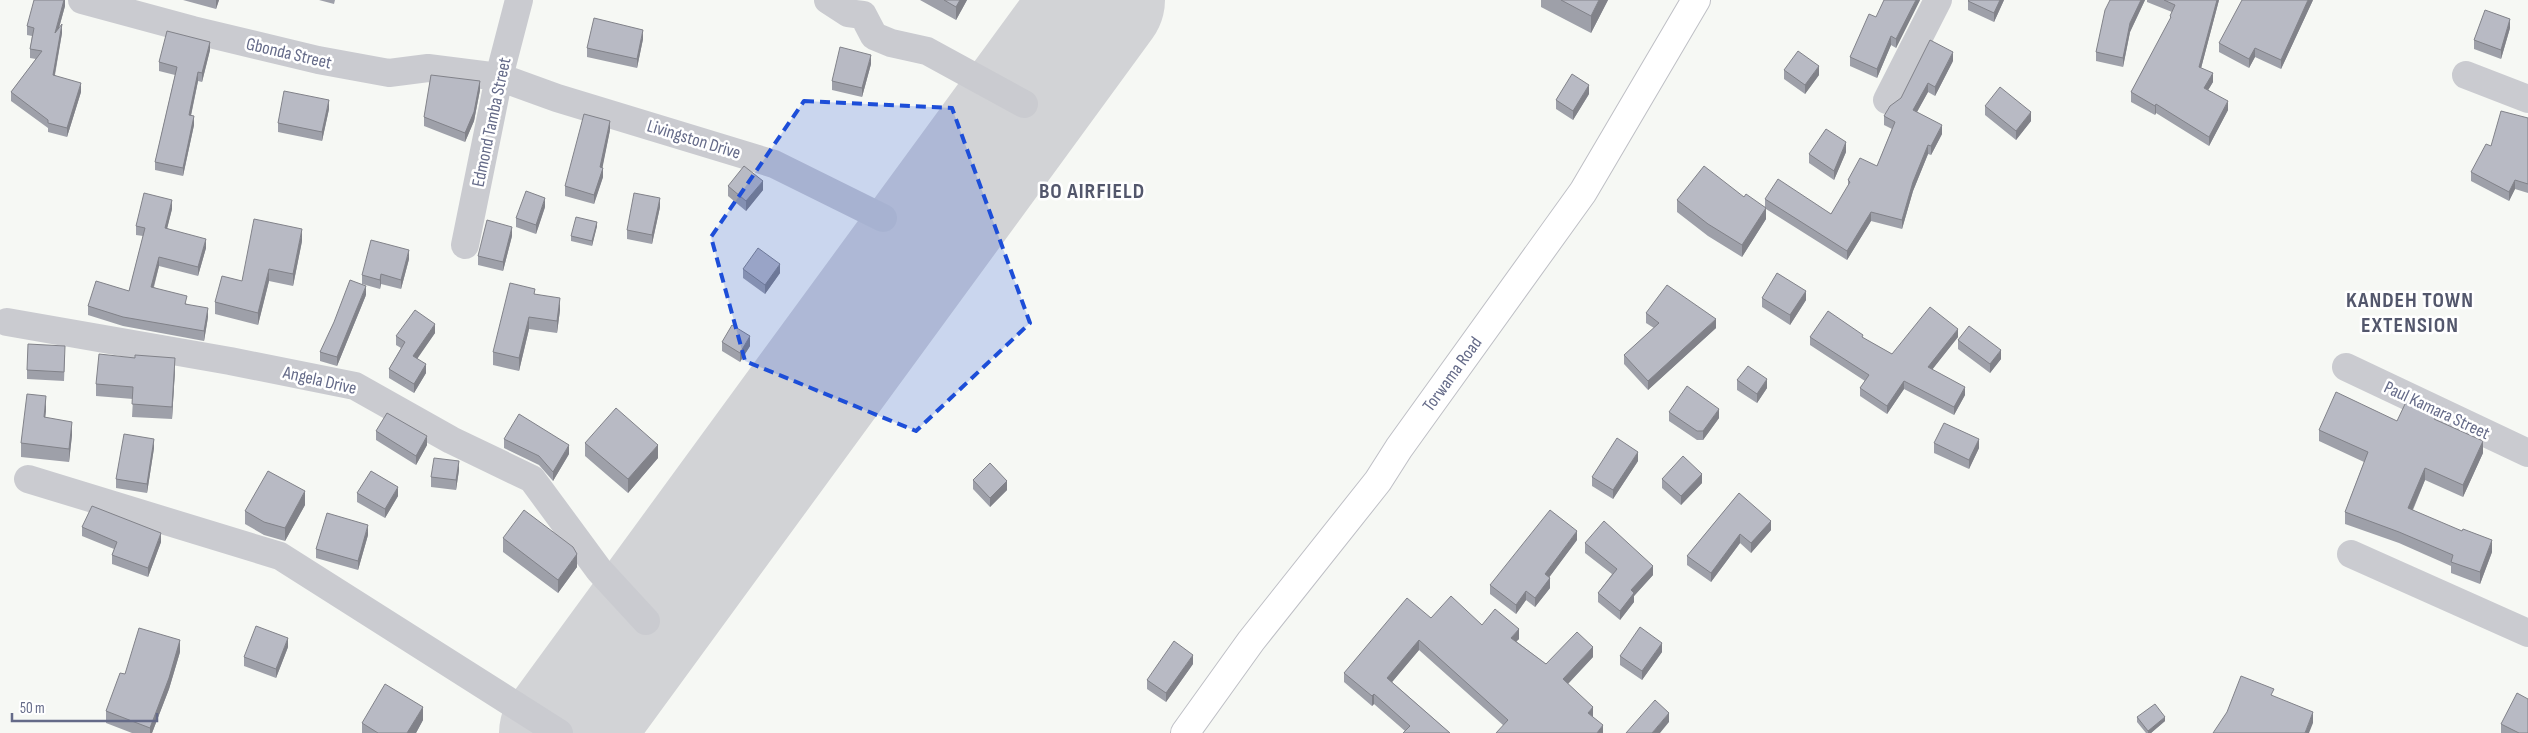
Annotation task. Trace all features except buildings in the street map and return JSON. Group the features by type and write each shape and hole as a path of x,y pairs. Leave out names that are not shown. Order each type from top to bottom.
{"main road":[{"name":"Torwama Road","path":"1185,733 1251,641 1378,481 1399,448 1583,192 1696,0"}],"street":[{"name":"Gbonda Street","path":"82,0 318,60 389,73 428,68 499,76"},
{"name":"Edmond Tamba Street","path":"465,244 499,76 520,0"},
{"path":"828,0 848,13 862,15 874,36 927,51 1024,104"},
{"path":"1886,100 1938,0"},
{"name":"Livingston Drive","path":"499,76 557,98 774,164 883,218"},
{"path":"2466,76 2528,99"},
{"name":"Angela Drive","path":"7,322 230,361 355,386 451,440 532,479 598,570 646,621"},
{"name":"Paul Kamara Street","path":"2346,367 2528,454"},
{"path":"28,479 280,556 559,733"},
{"path":"2351,554 2528,633"}],"highlighted area":[{"path":"804,101 952,108 1030,323 916,431 745,361 711,237"}],"runway":[{"path":"564,733 1100,0"}],"district":[{"name":"BO AIRFIELD","path":"1092,190"},
{"name":"KANDEH TOWN EXTENSION","path":"2410,312"}]}
